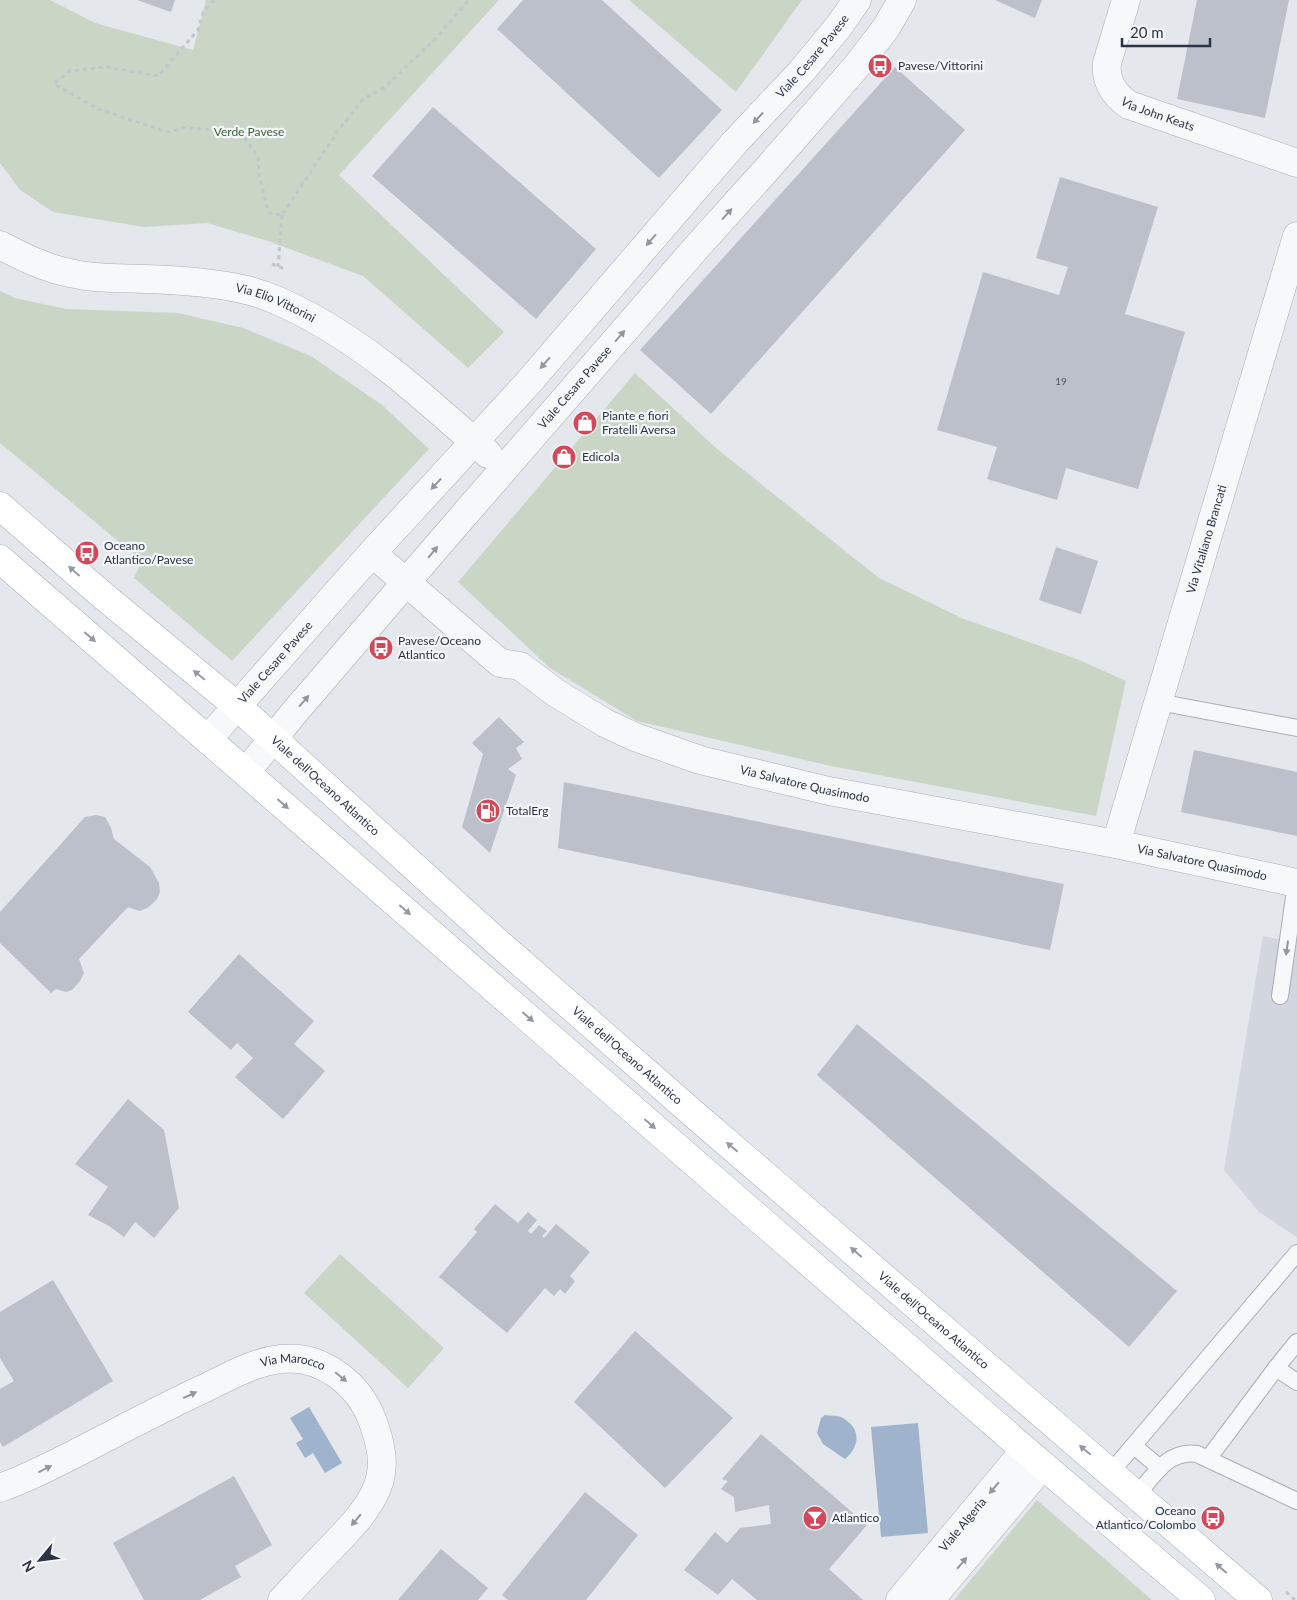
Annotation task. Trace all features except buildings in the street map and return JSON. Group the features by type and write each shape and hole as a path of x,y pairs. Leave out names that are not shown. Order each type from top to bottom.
{"main road":[{"name":"Viale dell'Oceano Atlantico","path":"0,506 237,706 510,953 696,1116 1258,1600"},
{"path":"0,559 1034,1458 1200,1600"}],"street":[{"name":"Viale Cesare Pavese","path":"208,739 372,553 475,442 736,141 801,72 857,0"},
{"name":"Viale Cesare Pavese","path":"246,772 696,248 856,67 886,28 902,0"},
{"name":"Via John Keats","path":"1126,0 1107,63 1108,78 1117,95 1137,108 1297,163"},
{"name":"Via Vitaliano Brancati","path":"1116,844 1297,236"},
{"name":"Via Elio Vittorini","path":"0,245 38,264 70,274 107,278 200,282 244,290 280,301 336,331 358,346 426,399 506,469"},
{"name":"Via Salvatore Quasimodo","path":"372,553 500,663 520,666 556,693 592,715 635,737 666,749 724,767 829,791 1116,844 1296,883"},
{"name":"Via Marocco","path":"0,1488 40,1472 251,1366 271,1361 294,1359 326,1367 347,1382 368,1409 382,1454 380,1478 377,1488 362,1514 282,1600"},
{"name":"Viale Algeria","path":"900,1600 1034,1458"},
{"name":"Viale Algeria","path":"930,1600 1034,1458"}],"lane":[{"path":"1158,702 1297,728"},
{"path":"1280,996 1296,883"},
{"path":"1111,1472 1297,1254"},
{"path":"1208,1459 1297,1342"},
{"path":"1276,1368 1297,1382"},
{"path":"1134,1446 1160,1468"},
{"path":"1137,1496 1160,1468 1176,1456 1187,1452 1197,1454 1297,1501"}],"path":[{"path":"214,0 203,13 198,30 158,76 106,67 69,71 54,84 98,108 168,132 184,128 209,130 244,137 258,157 259,176 269,213 282,215"},
{"path":"278,266 282,215 337,132 363,98 384,88 436,37 469,0"},
{"path":"272,264 287,270"}],"shaded area":[{"path":"1263,936 1297,943 1297,1237 1259,1212 1224,1170"}],"green space":[{"name":"Verde Pavese","path":"0,0 50,0 95,23 193,50 206,0 499,0 339,175 504,332 468,368 363,276 268,241 207,223 144,227 53,212 20,190 0,163"},
{"path":"629,0 802,0 736,92"},
{"path":"0,291 15,298 66,309 178,313 243,328 311,356 382,405 429,449 232,661 134,578 142,561 0,443"},
{"path":"635,373 716,448 879,578 964,619 1077,659 1126,681 1096,816 831,766 637,721 550,668 458,582"},
{"path":"340,1254 444,1348 408,1388 304,1293"},
{"path":"1037,1500 1152,1600 954,1600"}],"water":[{"path":"309,1407 342,1463 325,1473 313,1453 305,1458 296,1443 303,1439 290,1418"},
{"path":"825,1415 841,1417 848,1421 855,1431 856,1443 845,1459 823,1444 817,1433 821,1418"},
{"path":"918,1423 928,1533 881,1537 871,1427"}],"place":[{"name":"Pavese/Vittorini","path":"880,66"},
{"name":"Piante e fiori Fratelli Aversa","path":"585,423"},
{"name":"Edicola","path":"564,457"},
{"name":"Oceano Atlantico/Pavese","path":"87,553"},
{"name":"Pavese/Oceano Atlantico","path":"381,648"},
{"name":"TotalErg","path":"488,811"},
{"name":"Atlantico","path":"815,1518"},
{"name":"Oceano Atlantico/Colombo","path":"1213,1518"}]}
